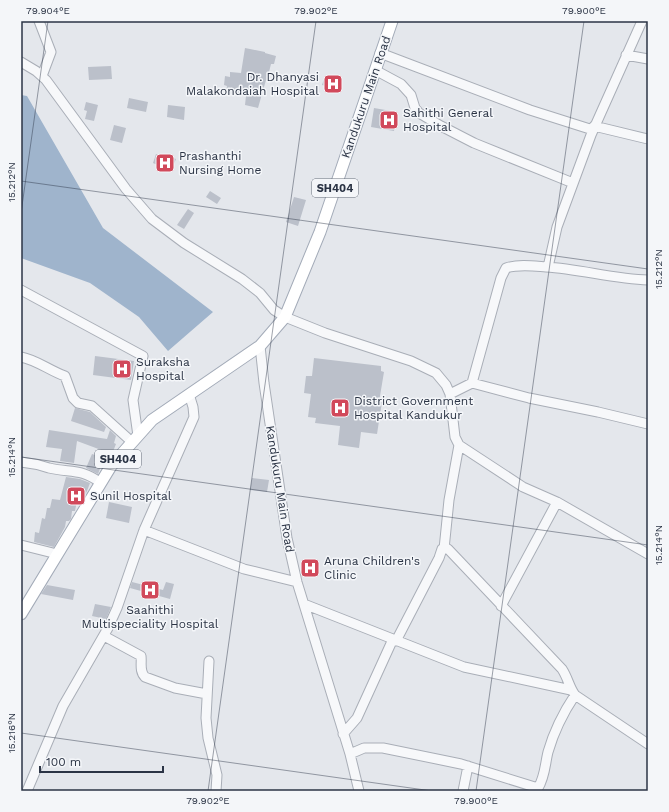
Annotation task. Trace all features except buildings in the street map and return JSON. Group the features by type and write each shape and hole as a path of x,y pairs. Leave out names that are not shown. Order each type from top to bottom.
{"main road":[{"name":"Kandukuru Main Road","path":"21,614 111,466 135,439 152,420 260,346 285,317 320,232 375,70 389,22"}],"street":[{"path":"39,21 51,52 42,76"},
{"path":"548,267 557,227 594,128 642,21"},
{"path":"380,53 530,110 594,128 648,139"},
{"path":"626,55 648,59"},
{"path":"21,62 42,76 126,189 152,219 184,243 242,279 260,293 274,310 285,317 325,333 410,361 436,374 446,385 450,394 455,437 459,445 523,487 557,502 648,554"},
{"path":"375,70 400,84 411,95 415,108 419,113 441,126 474,143 573,183"},
{"path":"472,383 502,273 506,268 514,266 563,268 628,280 648,280"},
{"path":"21,290 143,356 133,400 135,439"},
{"name":"Kandukuru Main Road","path":"260,346 287,538 297,582 350,754 359,791"},
{"path":"21,357 65,376 73,398 78,403 92,406 135,439"},
{"path":"450,394 472,383 529,398 648,424"},
{"path":"27,791 63,706 104,636 116,608 144,530 194,417 193,407 188,394"},
{"path":"344,734 357,718 395,640 439,558 442,549 444,549 449,500 459,445"},
{"path":"21,462 37,464 50,468 78,471 91,476 101,483"},
{"path":"501,606 557,502"},
{"path":"144,530 244,569 297,582"},
{"path":"21,544 57,554"},
{"path":"350,754 364,748 383,748 468,766 537,790 542,780 548,752 560,718 573,692 567,677 562,669 448,549 444,549"},
{"path":"304,604 464,667 573,692 648,744"},
{"path":"104,636 141,656 141,668 144,677 175,688 207,694"},
{"path":"209,661 206,718 208,738 217,775 216,791"},
{"path":"463,791 468,766"}],"water":[{"path":"21,95 27,96 103,228 213,312 168,351 139,317 90,283 21,258"}],"place":[{"name":"Dr. Dhanyasi Malakondaiah Hospital","path":"333,84"},
{"name":"Sahithi General Hospital","path":"389,120"},
{"name":"Prashanthi Nursing Home","path":"165,163"},
{"name":"Suraksha Hospital","path":"122,369"},
{"name":"District Government Hospital Kandukur","path":"340,408"},
{"name":"Sunil Hospital","path":"76,496"},
{"name":"Aruna Children's Clinic","path":"310,568"},
{"name":"Saahithi Multispeciality Hospital","path":"150,590"}]}
